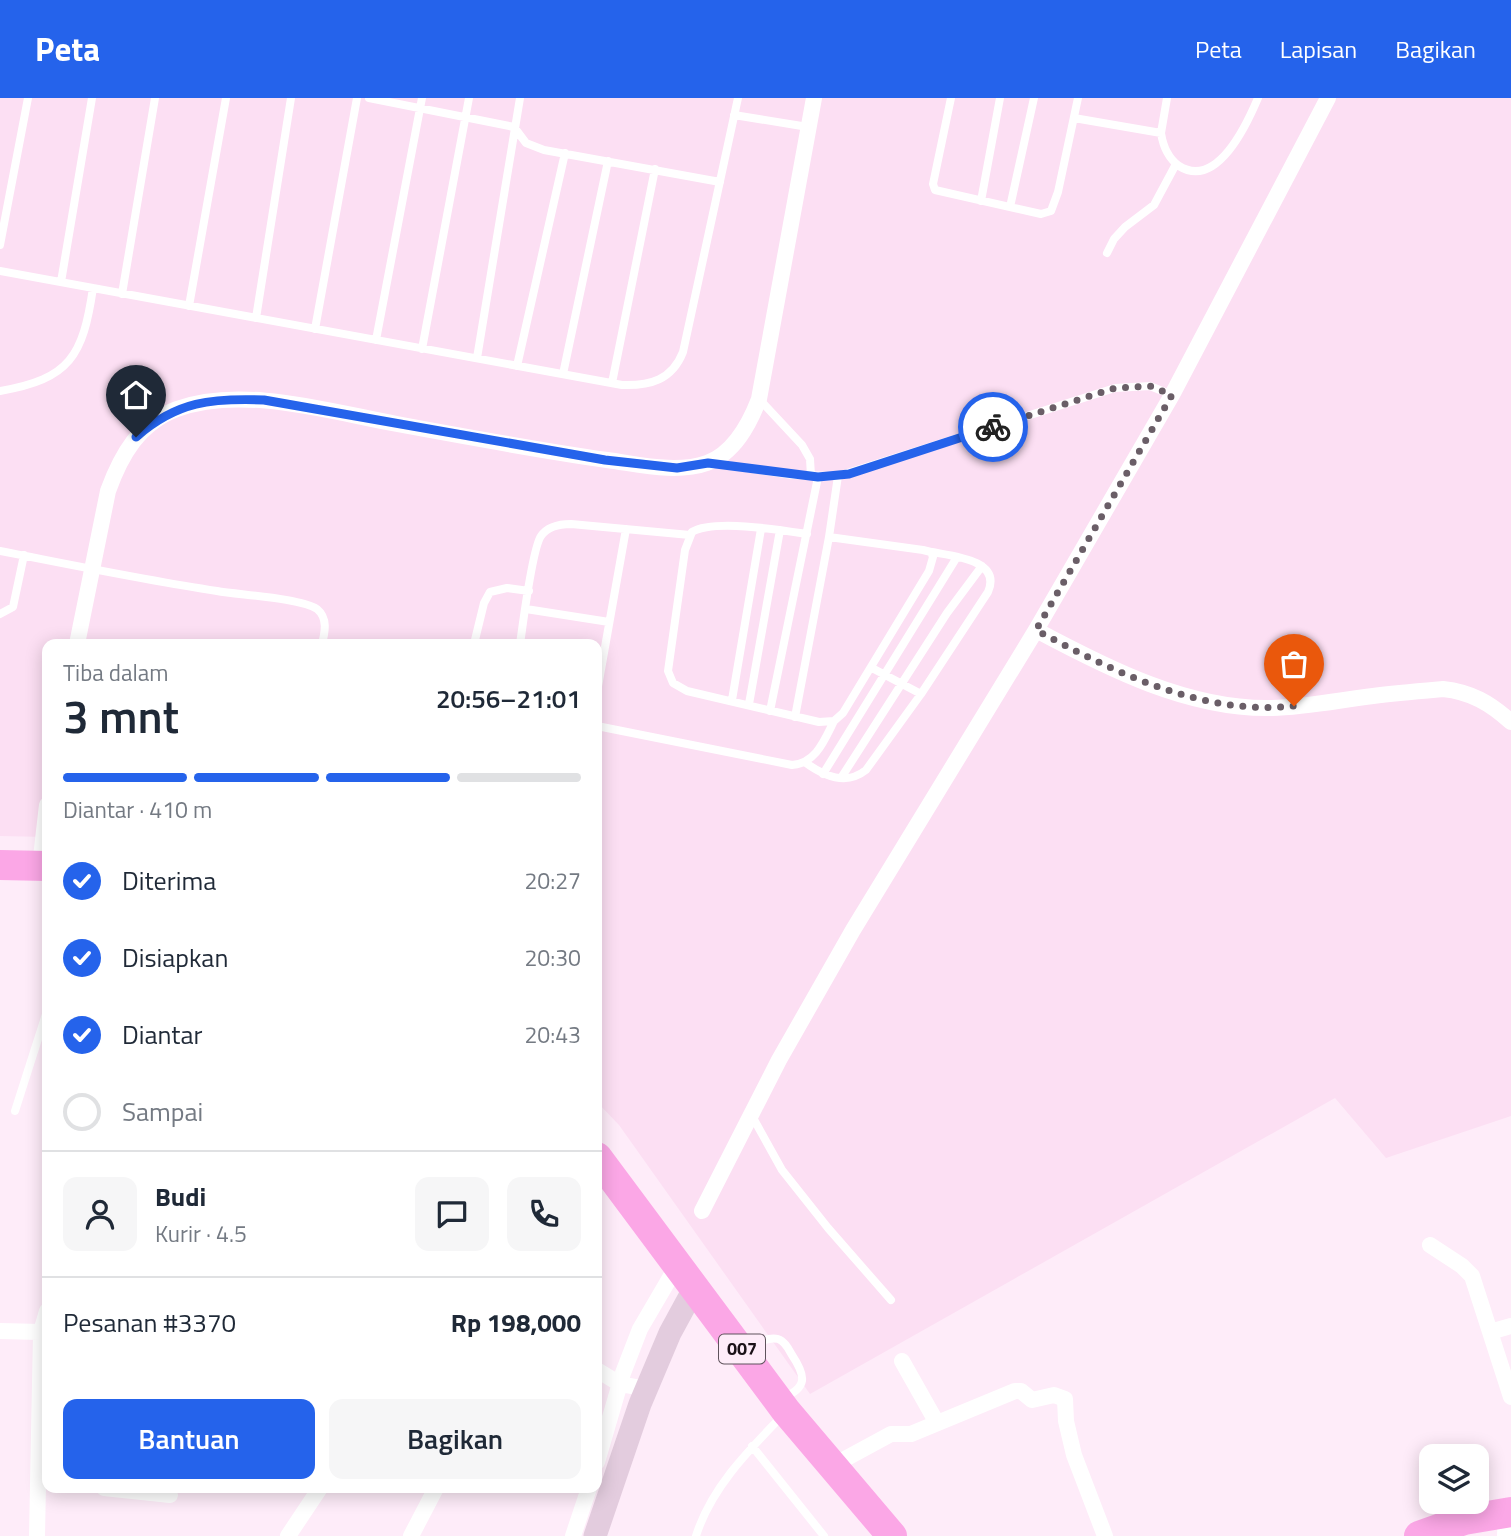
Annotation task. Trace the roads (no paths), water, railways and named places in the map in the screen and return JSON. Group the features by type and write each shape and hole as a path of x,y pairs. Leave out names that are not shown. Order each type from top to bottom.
{"highway":[{"path":"0,864 42,866"},
{"name":"007","path":"602,1164 782,1405 892,1536"},
{"path":"1419,1536 1464,1520 1507,1520"}],"street":[{"path":"78,639 108,491 125,451 153,422 174,410 198,402 223,399 264,400 593,458 677,468 708,463 731,447 742,433 759,399 814,98"},
{"path":"702,1211 779,1060 853,930 1036,630 1172,395 1328,98"},
{"path":"1036,630 1142,681 1233,706 1275,708 1443,689 1479,697 1511,722"},
{"path":"1430,1245 1470,1273 1511,1398"},
{"path":"602,1445 640,1329 686,1276"},
{"path":"595,1536 647,1389 670,1333 686,1276"},
{"path":"1490,1332 1511,1326"},
{"path":"37,1536 42,1480 42,1328"},
{"path":"0,1331 41,1332"},
{"path":"902,1362 937,1423"},
{"path":"602,1373 620,1384 647,1389"},
{"path":"832,1466 891,1434 911,1434 1015,1391 1021,1391 1032,1400 1061,1396 1066,1402 1066,1421 1074,1455 1105,1536"},
{"path":"151,1493 170,1495"},
{"path":"288,1536 317,1493"},
{"path":"411,1536 433,1493"},
{"path":"573,1536 587,1493"}],"lane":[{"path":"0,245 28,98"},
{"path":"61,282 92,98"},
{"path":"122,294 155,98"},
{"path":"189,306 226,98"},
{"path":"256,318 292,98"},
{"path":"315,329 357,98"},
{"path":"369,98 514,127 531,146 720,182"},
{"path":"376,340 422,98"},
{"path":"422,349 469,98"},
{"path":"477,358 520,98"},
{"path":"0,271 612,383 648,384 668,374 680,360 738,98"},
{"path":"951,98 934,187 939,193 1035,213 1045,213 1052,209 1078,98"},
{"path":"981,201 1000,98"},
{"path":"1010,207 1034,98"},
{"path":"1167,98 1161,133 1166,151 1176,164 1190,170 1208,168 1232,147 1243,131 1258,98"},
{"path":"734,116 808,127"},
{"path":"1074,118 1161,133"},
{"path":"517,366 565,153"},
{"path":"563,374 608,161"},
{"path":"1107,254 1114,239 1125,227 1154,205 1176,164"},
{"path":"612,383 655,169"},
{"path":"0,391 30,386 57,373 69,363 80,345 93,288"},
{"path":"708,463 814,476 838,476 1115,388 1150,386 1172,395"},
{"path":"759,399 802,445 810,459 814,476 807,534 770,711"},
{"path":"795,717 838,476"},
{"path":"521,639 537,546 546,531 564,524 690,536"},
{"path":"807,534 708,526 696,530 690,536 685,550 669,675 673,683 687,691 818,722 834,721"},
{"path":"602,663 626,529"},
{"path":"732,700 761,529"},
{"path":"749,704 780,530"},
{"path":"806,763 823,774 841,778 860,775 866,770 921,694 990,588 990,576 982,566 957,557 898,545 829,537"},
{"path":"0,551 215,591 299,603 312,607 323,617 323,639"},
{"path":"602,727 787,765 806,763 813,758 834,721 843,713 872,668 929,571 932,552"},
{"path":"0,614 13,607 24,555"},
{"path":"823,774 957,557"},
{"path":"841,778 947,613 982,566"},
{"path":"475,639 484,603 490,592 507,588 529,591"},
{"path":"526,609 609,622"},
{"path":"872,668 921,694"},
{"path":"15,1111 42,1027"},
{"path":"752,1116 782,1170 891,1300"},
{"path":"696,1536 702,1518 717,1491 782,1405"},
{"path":"752,1446 824,1536"}]}
